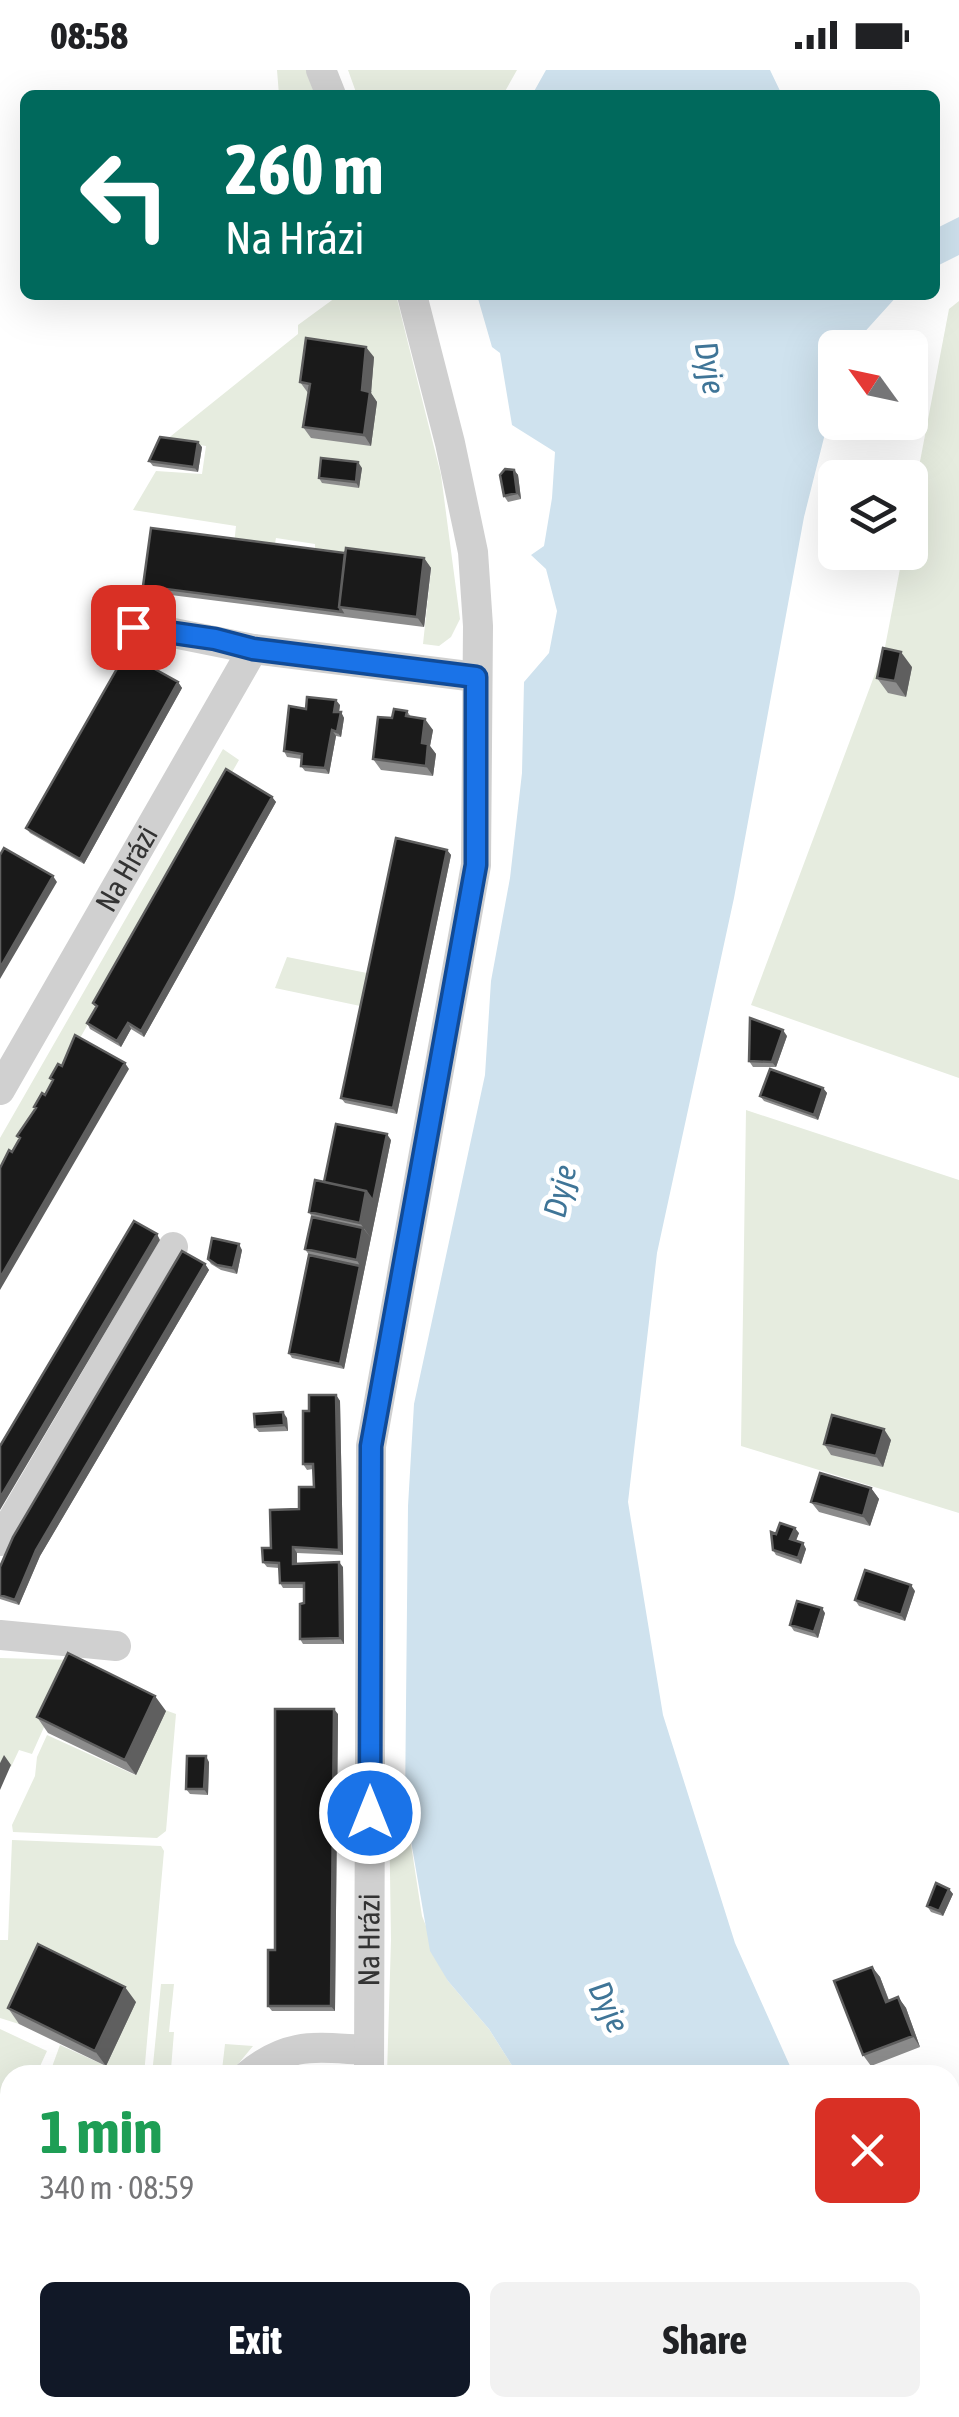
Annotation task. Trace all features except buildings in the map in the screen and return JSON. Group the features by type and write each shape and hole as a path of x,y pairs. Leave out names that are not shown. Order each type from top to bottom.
{"street":[{"name":"Na Hrázi","path":"369,2062 371,1446 476,865 478,626 472,552 450,442 413,300"},
{"path":"109,620 253,649 476,677"},
{"name":"Na Hrázi","path":"0,1090 253,649"},
{"path":"0,1541 172,1247"},
{"path":"0,1634 116,1646"},
{"path":"260,2065 271,2056 300,2048 369,2062"}],"shaded area":[{"path":"277,70 313,70 320,90 279,90"},
{"path":"348,70 517,70 506,90 355,90"},
{"path":"332,300 397,300 441,475 460,619 451,637 439,646 423,644 431,569 315,555 315,544 276,538 274,549 234,544 236,526 133,510 156,471 202,474 206,446 166,440 298,334 298,325"},
{"path":"959,301 959,1078 751,1005 885,647 900,570 928,570 928,460 920,460 924,440 928,440 928,419 949,309"},
{"path":"223,749 239,760 0,1178 0,1138"},
{"path":"287,957 372,974 365,1007 275,988"},
{"path":"746,1110 959,1180 959,1513 741,1446"},
{"path":"0,1658 74,1660 32,1754 19,1750 11,1767 0,1762"},
{"path":"154,1706 176,1714 166,1831 157,1838 13,1832 12,1825 35,1776 37,1757 47,1735 135,1775"},
{"path":"405,1806 422,1916 448,1981 489,2029 512,2065 387,2065 389,1807"},
{"path":"12,1840 161,1846 164,1851 145,2065 105,2065 48,1962 19,2024 0,2018 0,1940 8,1940"},
{"path":"161,1984 174,1984 169,2032 174,2032 171,2065 153,2065"},
{"path":"0,2029 47,2051 41,2065 0,2065"},
{"path":"225,2044 253,2046 237,2065 223,2065"},
{"path":"60,2045 104,2065 53,2065"}],"water":[{"path":"546,70 770,70 780,90 535,90"},
{"path":"959,217 959,255 940,264 940,226"},
{"name":"Dyje","path":"478,300 893,300 866,330 818,330 818,440 823,440 804,517 734,898 657,1253 628,1502 663,1715 735,1943 790,2065 512,2065 430,1951 405,1806 408,1506 414,1404 485,1075 491,981 510,878 522,773 524,682 549,653 557,611 546,569 531,555 544,546 555,452 512,425 500,353 492,347"}],"route":[{"path":"133,627 253,649 476,677 476,865 371,1446 370,1813"}]}
